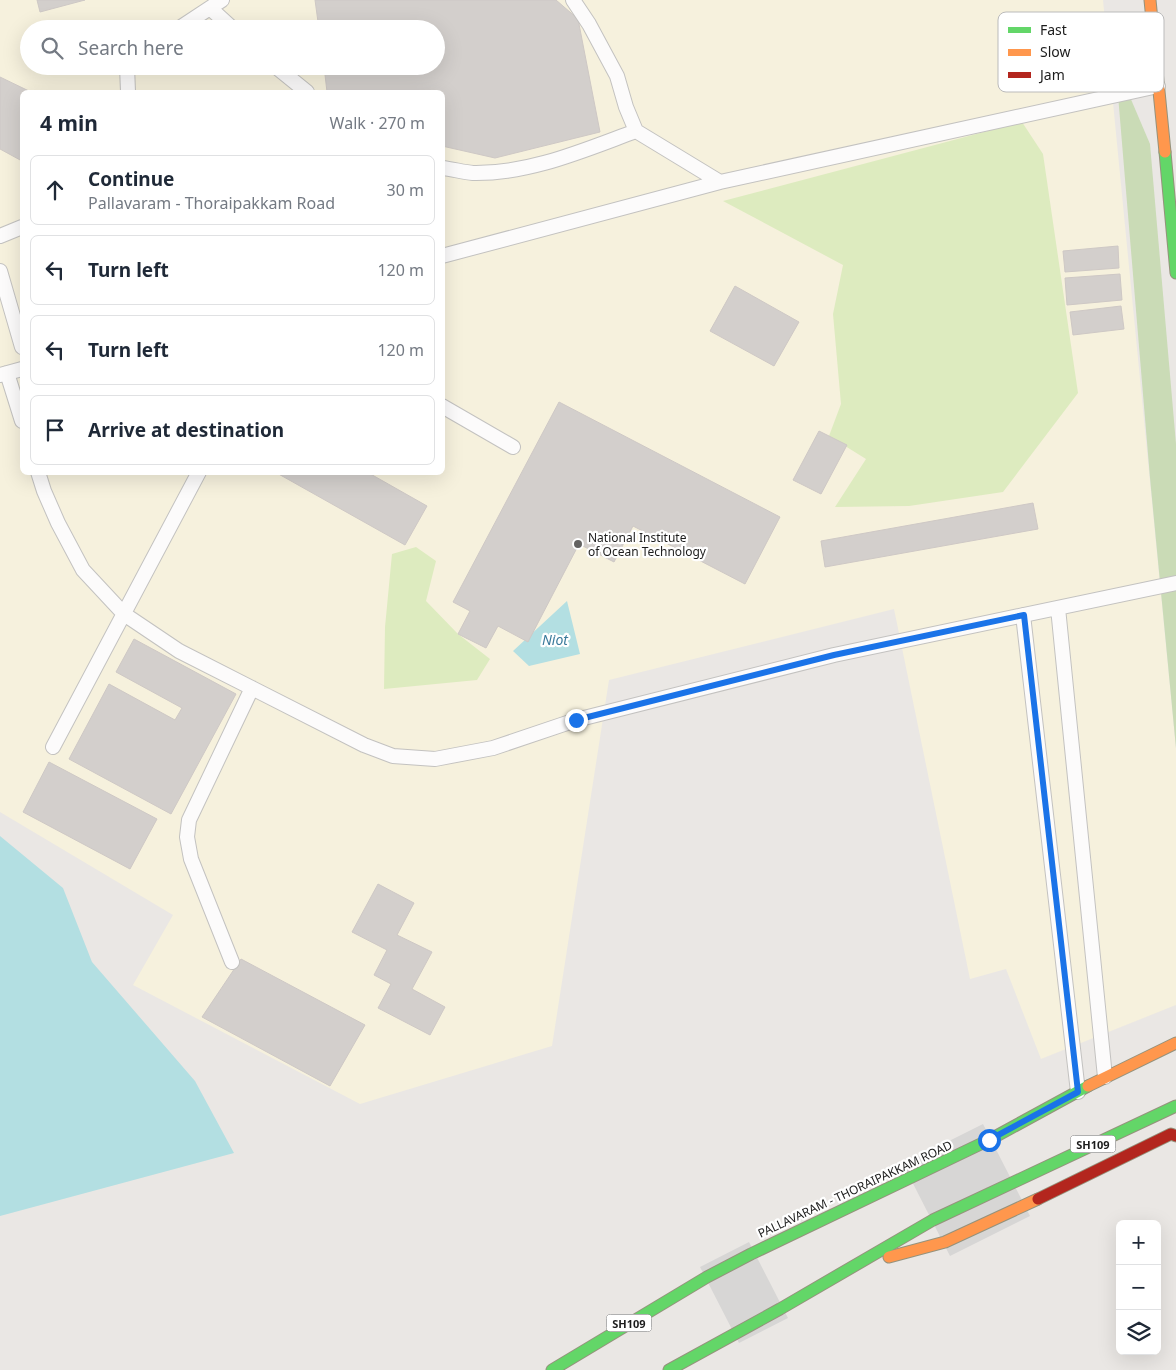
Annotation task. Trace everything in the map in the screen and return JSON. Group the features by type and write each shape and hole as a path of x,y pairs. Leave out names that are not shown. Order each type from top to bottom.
{"main road":[{"path":"1159,92 1176,273"},
{"name":"PALLAVARAM - THORAIPAKKAM ROAD","path":"552,1370 707,1276 909,1180 989,1140 1105,1077 1176,1043"},
{"name":"SH109","path":"669,1370 780,1309 933,1220 1010,1182 1176,1106"},
{"path":"853,1266 945,1242 1171,1134 1176,1136"}],"lane":[{"path":"192,20 222,0"},
{"path":"572,0 590,24 617,76 626,107 636,131 720,182"},
{"path":"210,8 223,20"},
{"path":"127,75 128,90"},
{"path":"286,75 305,90"},
{"path":"445,255 720,182 1131,92"},
{"path":"445,168 472,173 516,169 552,161 636,131"},
{"path":"0,236 20,227"},
{"path":"0,271 20,340"},
{"path":"20,370 4,374 20,416"},
{"path":"445,408 513,448"},
{"path":"39,475 58,523 84,570 124,614 178,651 364,745 393,756 435,759 493,748 576,720 834,655 1176,583"},
{"path":"54,747 197,475"},
{"path":"1058,608 1105,1077"},
{"path":"1024,615 1078,1092"},
{"path":"232,962 191,859 187,837 189,820 252,688"}],"shaded area":[{"name":"National Institute of Ocean Technology","path":"0,0 1103,0 1104,12 998,12 998,92 1112,92 1176,748 1176,1005 1041,1059 1006,969 970,979 894,609 609,680 552,1046 360,1104 133,985 173,915 0,812"}],"green space":[{"path":"1128,92 1150,144 1176,444 1176,748 1150,478 1118,95"},
{"path":"1022,122 1043,154 1078,393 1003,492 909,506 835,507 866,459 829,436 841,404 833,314 843,265 723,201"},
{"path":"416,547 436,561 426,601 458,634 490,659 477,680 384,689 385,627 392,554"}],"water":[{"name":"Niot","path":"567,601 580,654 529,666 513,651"},
{"path":"0,836 63,888 92,962 195,1081 234,1153 0,1216"}],"pier":[{"path":"983,1124 1030,1216 950,1256 903,1164"},
{"path":"749,1242 788,1318 739,1343 700,1267"}],"building":[{"path":"37,0 85,0 40,12"},
{"path":"315,0 556,0 578,19 600,132 495,158 445,147 445,90 327,90 325,75 445,75 445,20 318,20"},
{"path":"0,77 27,90 20,90 20,160 0,149"},
{"path":"1118,246 1119,268 1065,272 1063,251"},
{"path":"1120,274 1122,300 1067,305 1065,278"},
{"path":"735,286 799,322 774,366 710,331"},
{"path":"1121,306 1124,329 1073,335 1070,312"},
{"path":"559,402 780,517 745,584 633,526 614,562 579,544 528,642 498,626 486,648 458,634 470,611 453,602"},
{"path":"819,431 847,445 821,494 793,480"},
{"path":"280,475 372,475 427,506 405,545"},
{"path":"1033,503 1038,529 825,567 821,541"},
{"path":"134,639 236,694 171,814 69,759 109,684 175,720 182,708 116,672"},
{"path":"49,762 157,819 130,869 23,812"},
{"path":"378,884 414,903 397,935 432,952 412,989 445,1007 430,1035 378,1008 391,984 374,975 387,950 352,932"},
{"path":"241,959 365,1025 330,1086 202,1017"}],"traffic: fast":[{"path":"1165,152 1176,273"},
{"path":"552,1370 707,1277 989,1140 1088,1086"},
{"path":"669,1370 780,1309 933,1220 1176,1106"}],"traffic: slow":[{"path":"1150,0 1151,12"},
{"path":"1159,92 1165,152"},
{"path":"1088,1086 1176,1043"},
{"path":"889,1257 945,1242 1038,1199"}],"traffic: jam":[{"path":"1038,1199 1171,1134 1176,1136"}],"place":[{"name":"National Institute of Ocean Technology","path":"578,544"}],"route":[{"path":"576,720 834,655 1024,615 1078,1092 989,1140"}]}
